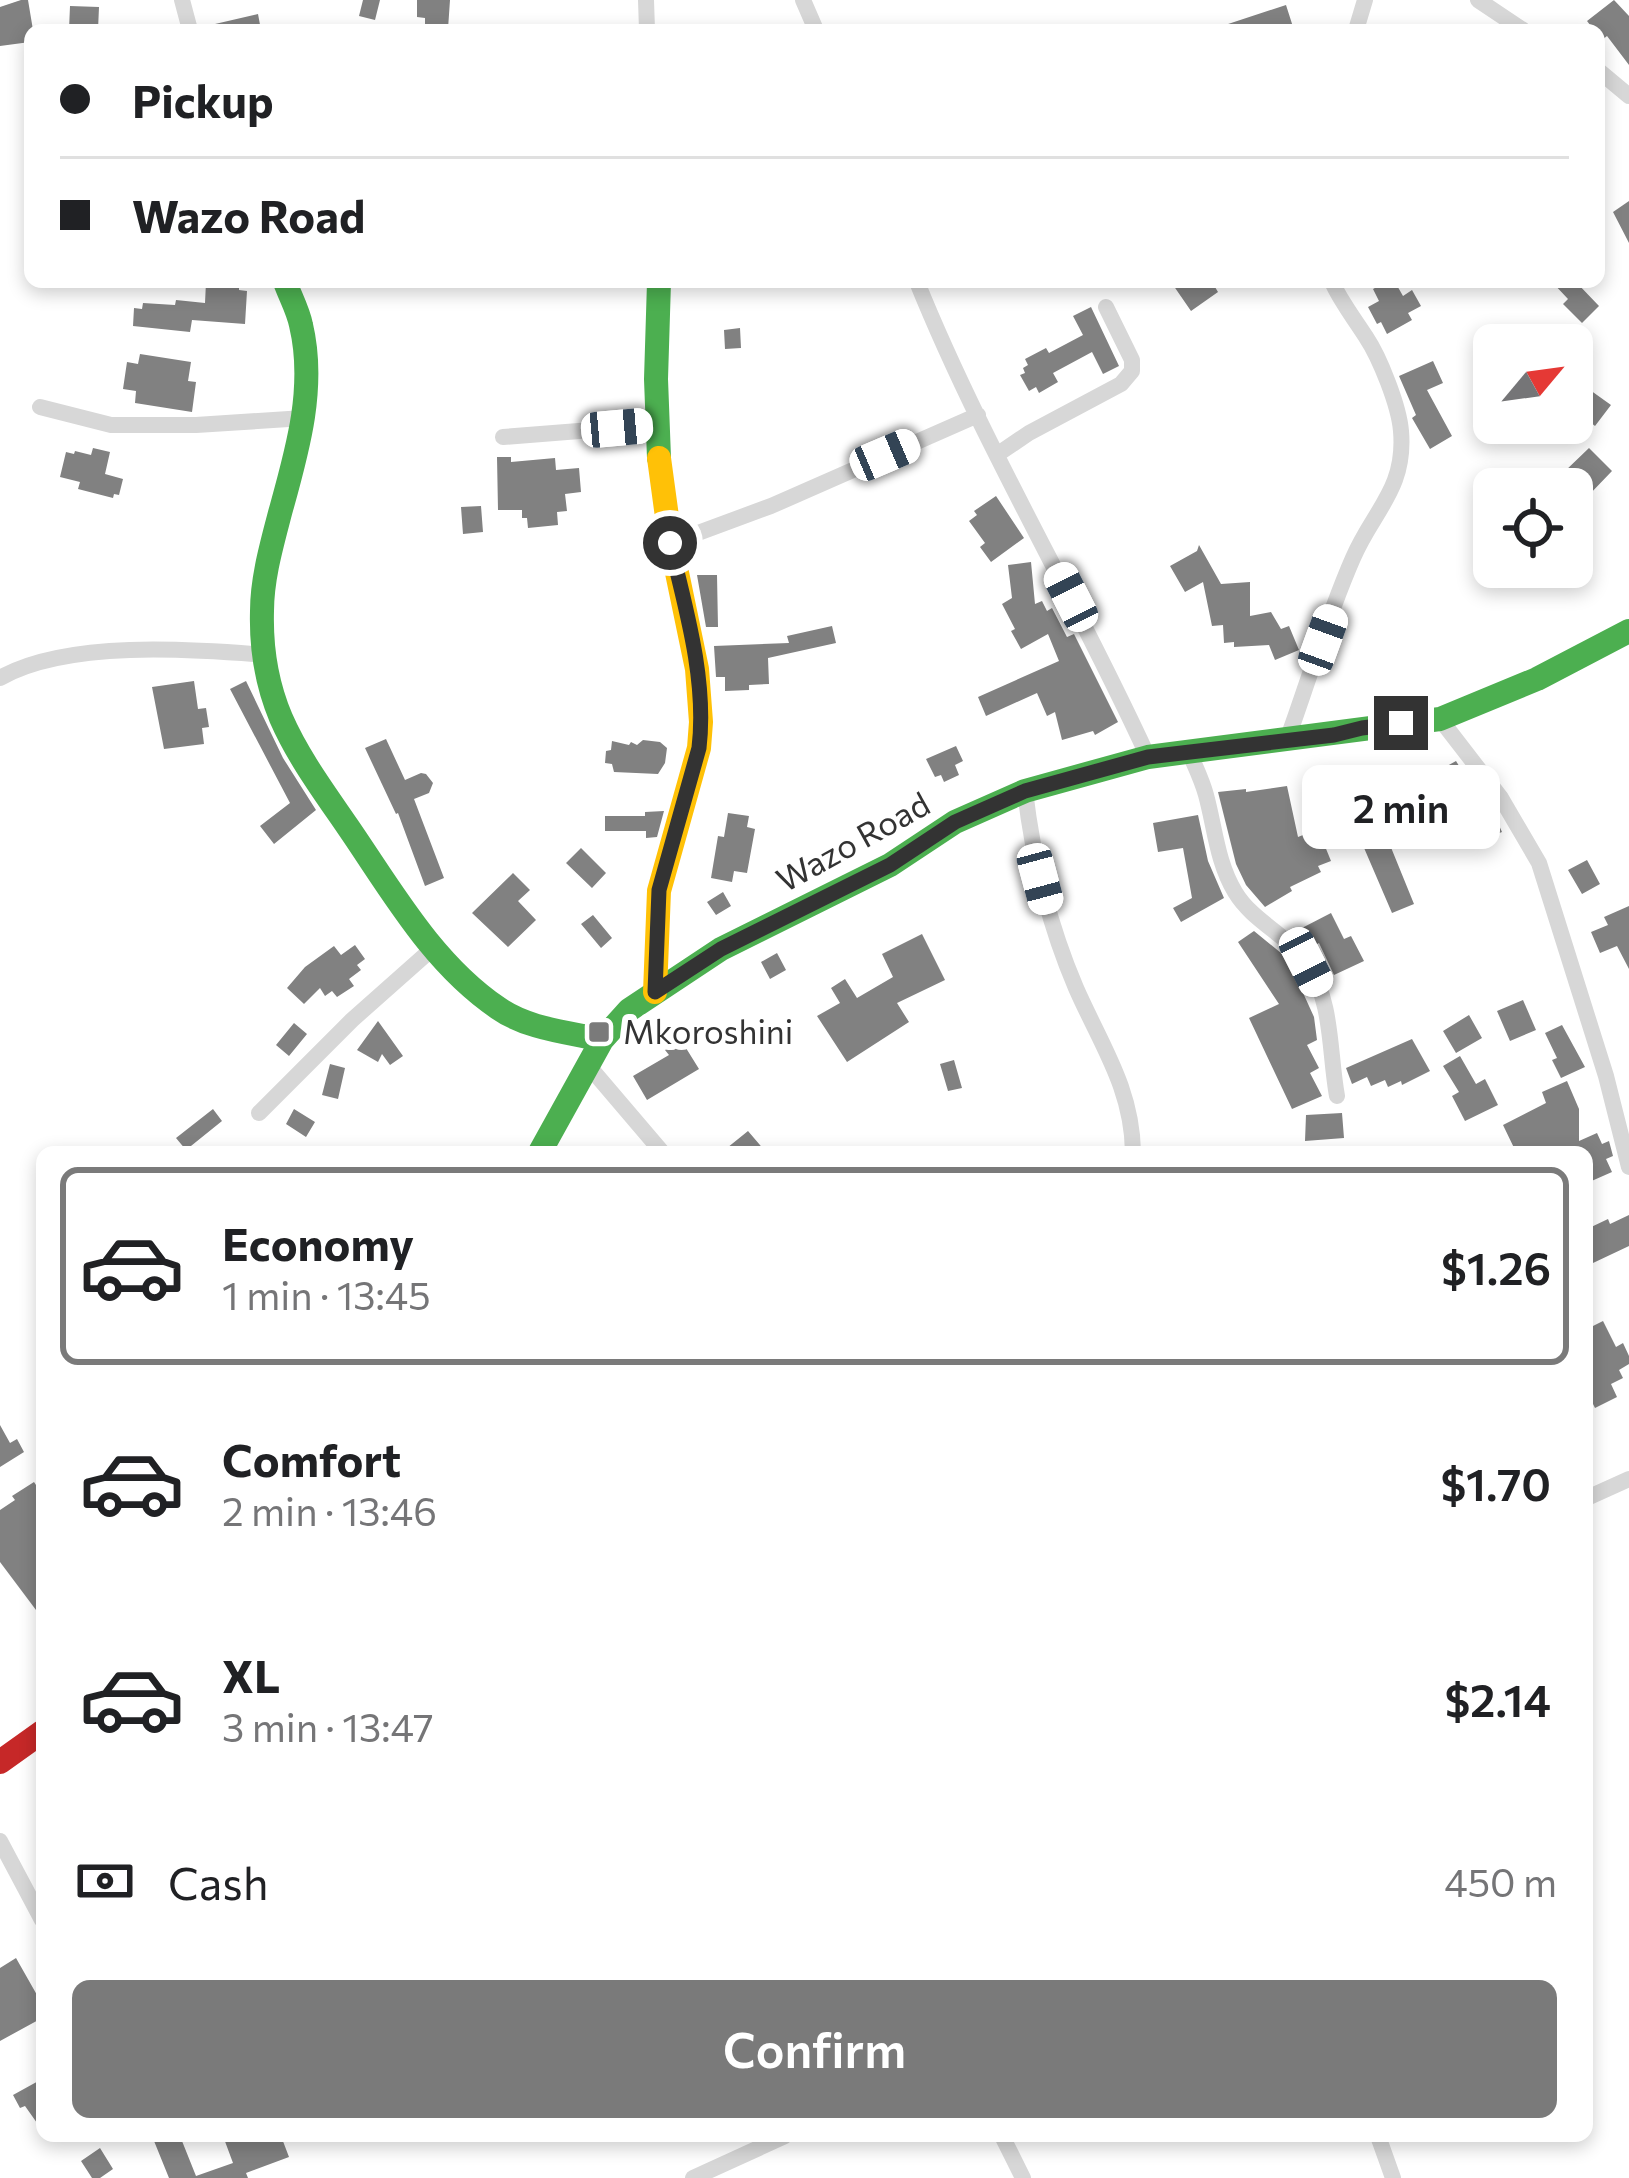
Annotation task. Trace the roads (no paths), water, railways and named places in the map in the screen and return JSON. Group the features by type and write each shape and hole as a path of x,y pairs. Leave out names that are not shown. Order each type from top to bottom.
{"street":[{"path":"1478,0 1514,24"},
{"path":"1605,76 1629,96"},
{"path":"287,288 301,325 307,366 304,418 262,604 276,704 310,772 432,949 515,1018 602,1040"},
{"path":"655,992 659,890 702,726 692,644 670,543 656,425 659,288"},
{"path":"919,288 1148,757"},
{"path":"1287,740 1353,556 1394,489 1400,459 1401,431 1395,406 1369,341 1335,288"},
{"path":"998,454 1129,375 1132,360 1106,307"},
{"path":"40,406 111,425 304,418"},
{"path":"670,543 770,506 978,415"},
{"path":"503,437 656,425"},
{"name":"Wazo Road","path":"543,1146 602,1040 629,1010 721,949 890,865 955,822 1025,791 1148,757 1440,719 1537,679 1629,631"},
{"path":"0,652 7,674 63,658 121,650 266,656"},
{"path":"1440,719 1501,798 1539,863 1606,1076 1629,1167"},
{"path":"1189,752 1205,792 1219,855 1236,893 1255,917 1306,962 1318,985 1337,1096"},
{"path":"1025,791 1031,846 1049,912 1078,992 1124,1091 1133,1146"},
{"path":"259,1113 432,949"},
{"path":"587,1064 657,1146"},
{"path":"1593,1495 1629,1479"},
{"path":"0,1762 36,1736"},
{"path":"0,1841 36,1909"},
{"path":"694,2178 772,2142"},
{"path":"1006,2142 1023,2178"},
{"path":"1380,2142 1393,2178"}],"place":[{"name":"Mkoroshini","path":"599,1032"}]}
